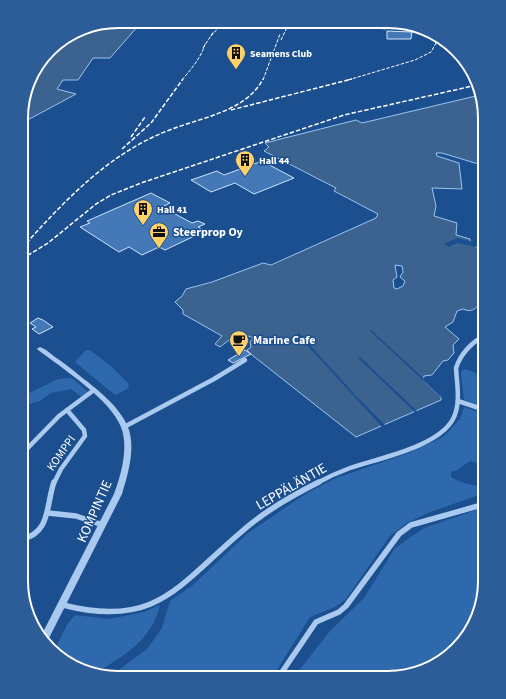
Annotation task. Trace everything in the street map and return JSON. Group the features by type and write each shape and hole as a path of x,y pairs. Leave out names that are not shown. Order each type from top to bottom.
{"street":[{"name":"LEPPÄLÄNTIE","path":"62,605 86,610 116,612 136,608 166,597 192,580 246,527 296,494 330,476 416,444 444,430 454,419 458,401 456,368 458,361 468,347 478,340"},
{"name":"KOMPINTIE","path":"40,348 94,390 114,412 124,427 127,444 123,479 118,494 104,526 46,635"},
{"path":"124,427 214,379 245,360"},
{"name":"KOMPPI","path":"28,448 67,410 94,390"},
{"path":"458,401 478,408"},
{"name":"KOMPPI","path":"28,538 31,537 42,528 48,514 48,500 54,481 62,466 85,436 84,430 67,410"},
{"path":"283,671 316,622 339,612 346,606 399,534 411,526 478,506"},
{"path":"48,514 62,513 81,517 104,526"}],"shaded area":[{"path":"118,28 136,28 110,58 93,58 78,80 63,80 57,89 76,94 28,120 31,95 35,84 43,68 59,50 78,37 95,31"},
{"path":"475,96 478,118 478,164 442,153 436,153 437,156 459,163 462,189 432,188 436,206 434,216 457,223 456,235 470,239 470,242 478,247 478,306 469,311 463,309 457,311 453,322 445,327 459,339 453,345 454,353 448,360 443,361 432,375 424,376 423,380 441,397 441,400 356,437 252,355 247,350 251,347 250,342 253,338 244,335 235,337 220,347 215,344 222,336 183,314 183,310 175,302 182,296 186,289 212,282 263,263 271,265 376,218 378,214 334,191 336,188 264,151 269,147 265,143 356,120 362,123","holes":["395,265 402,266 403,272 400,277 405,281 403,286 397,289 394,288 393,280 397,277"]},
{"path":"86,350 90,350 112,367 128,383 129,388 115,395 75,362"},
{"path":"464,369 478,374 478,405 464,400 461,372"},
{"path":"58,379 73,379 88,392 82,397 71,389 51,393 40,401 28,404 28,394"},
{"path":"464,407 478,412 478,463 470,461 457,470 451,472 451,477 463,483 478,486 478,495 430,512 407,523 390,536 346,599 335,607 310,617 276,671 117,671 147,649 162,628 170,601 194,584 248,533 307,493 336,478 409,453 443,437 460,419"},
{"path":"478,509 478,587 476,599 469,621 456,640 447,649 428,662 406,669 388,671 299,671 330,631 364,598 395,548 424,528"},
{"path":"160,605 156,617 143,638 126,654 102,669 78,662 56,646 67,625 75,615 109,619 144,612"}],"pier":[{"path":"457,238 474,242 477,245 476,247 457,243 449,247 444,244"},
{"path":"371,330 443,396 443,399 370,331"},
{"path":"299,333 358,398 386,426 382,427 297,334"},
{"path":"360,357 419,413 417,414 358,358"}],"building":[{"path":"387,31 412,32 411,39 387,39"},
{"name":"Hall 44","path":"262,161 294,178 254,194 235,183 211,192 191,180 217,171 224,175"},
{"name":"Hall 41","path":"151,193 170,203 162,207 192,223 198,221 205,224 198,227 205,231 165,250 159,247 142,255 129,247 119,252 80,227 90,223 87,221"},
{"path":"38,318 53,327 39,334 32,329 36,327 30,323"},
{"name":"Marine Cafe","path":"245,350 251,354 233,363 228,360"}],"railway":[{"path":"211,36 218,28"},
{"path":"281,40 287,28"},
{"path":"204,46 214,31"},
{"path":"263,80 280,34"},
{"path":"348,80 415,60 431,52 437,42"},
{"path":"182,80 198,59 204,46"},
{"path":"122,149 151,123 183,79"},
{"path":"28,242 73,194 91,178 131,149 152,137 212,116 236,105 256,90 263,79"},
{"path":"231,110 352,79"},
{"path":"28,255 48,243 96,204 111,195 141,183 344,115 472,86"},
{"path":"131,137 145,117"}],"place":[{"name":"Seamens Club","path":"236,70"},
{"name":"Hall 44","path":"245,177"},
{"name":"Hall 41","path":"143,226"},
{"name":"Steerprop Oy","path":"159,249"},
{"name":"Marine Cafe","path":"239,357"}]}
